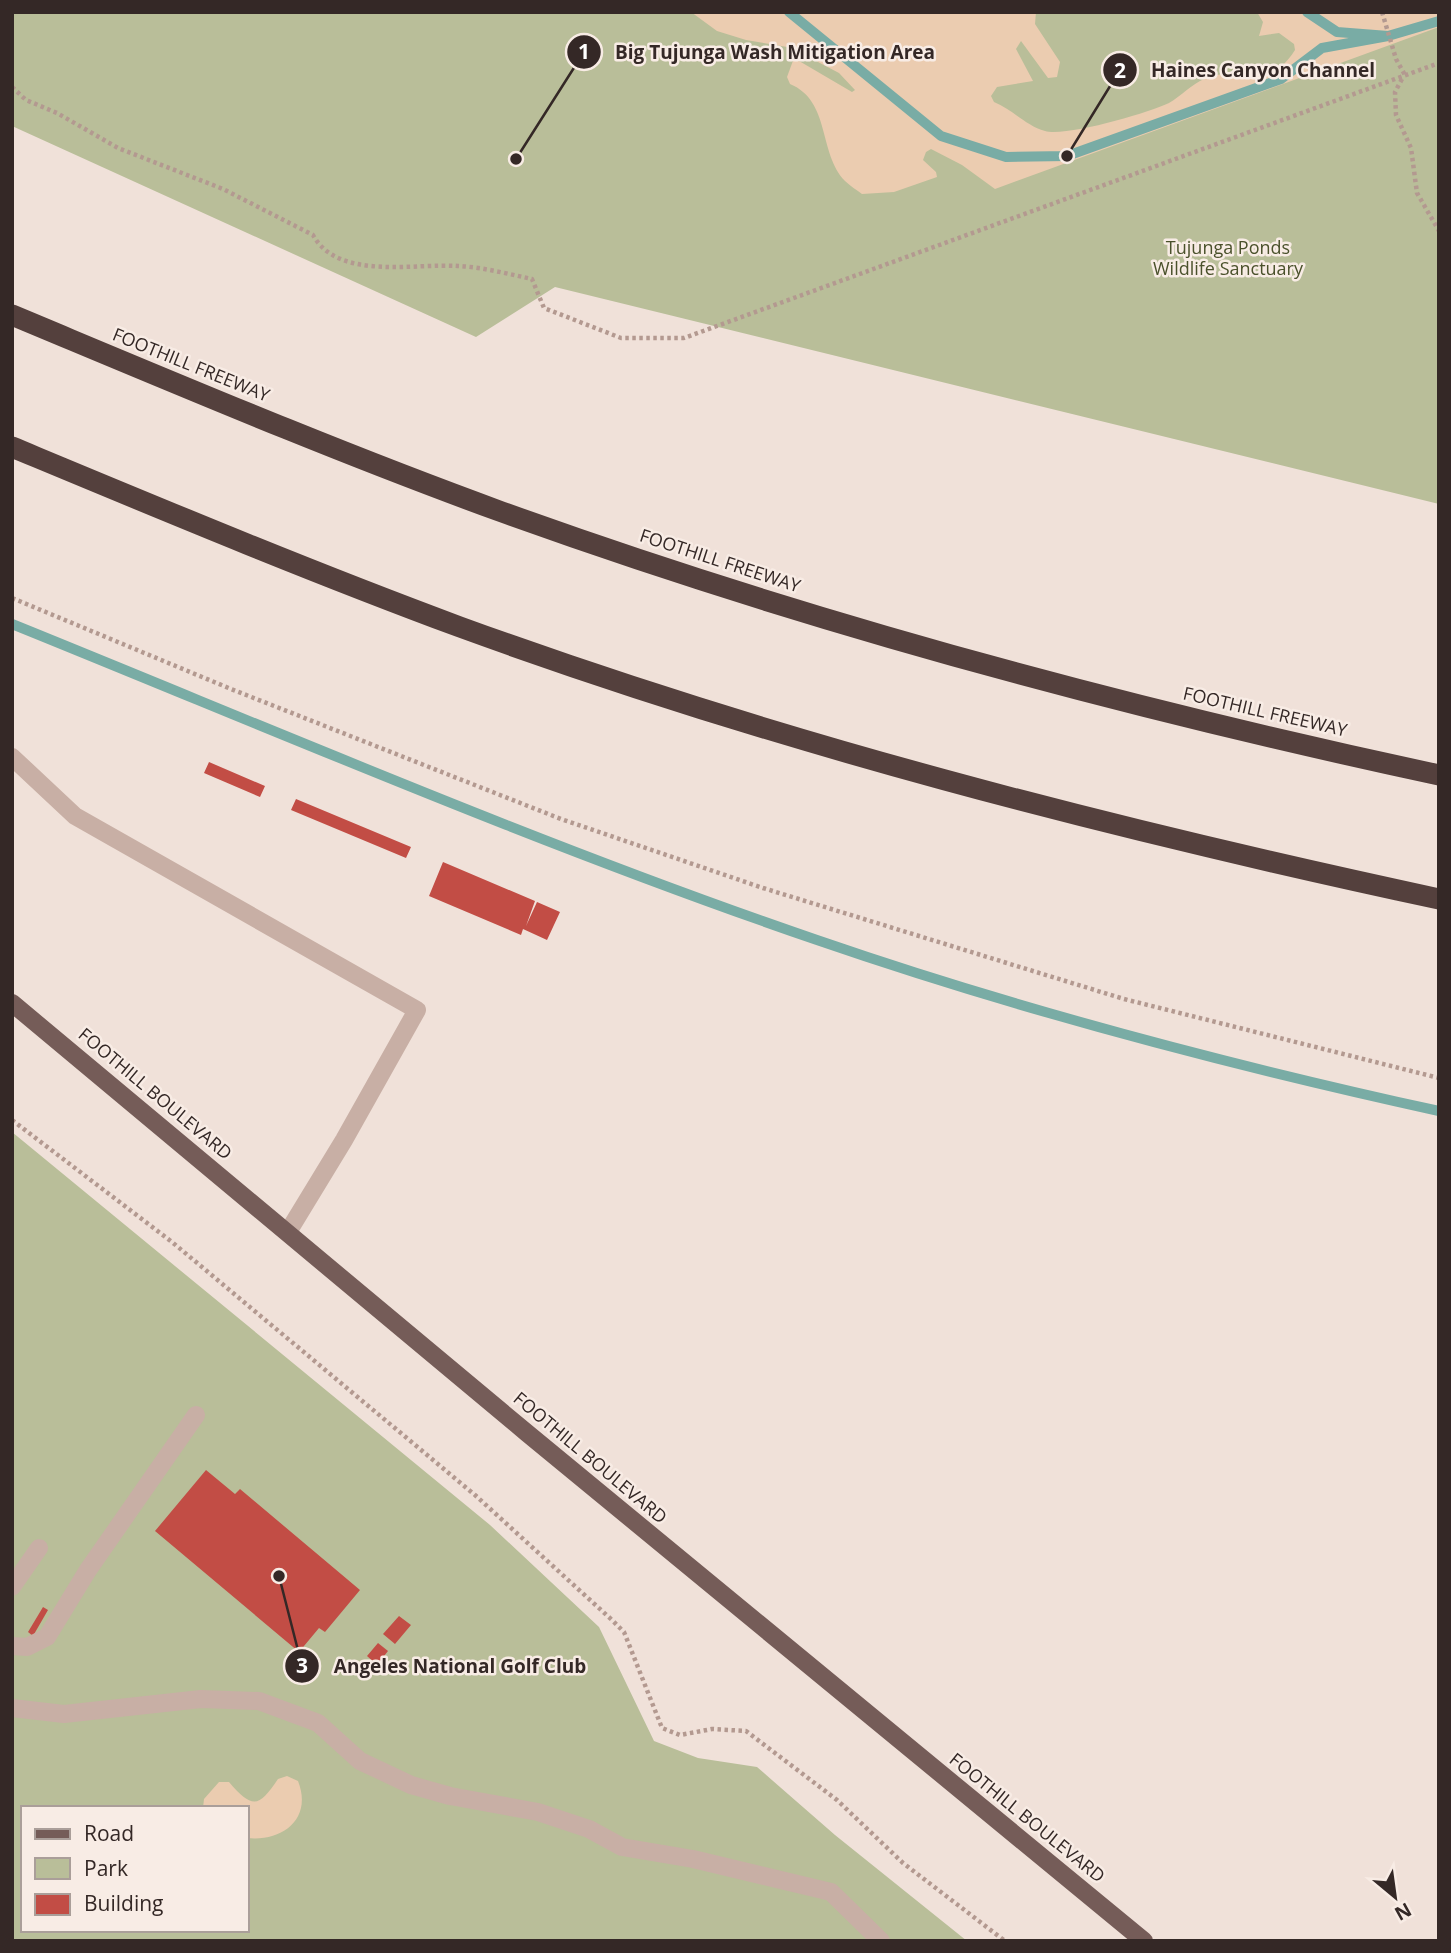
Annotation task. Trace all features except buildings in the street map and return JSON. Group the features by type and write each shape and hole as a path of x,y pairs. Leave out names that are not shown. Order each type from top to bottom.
{"highway":[{"name":"FOOTHILL FREEWAY","path":"12,316 370,462 503,513 781,605 1080,690 1212,724 1439,775"},
{"path":"12,447 325,576 461,627 745,721 1183,842 1439,900"}],"main road":[{"name":"FOOTHILL BOULEVARD","path":"12,1003 527,1433 1144,1941"}],"lane":[{"path":"12,757 75,816 417,1010 344,1140 288,1232"},
{"path":"12,1646 27,1647 47,1637 88,1570 195,1415"},
{"path":"12,1587 39,1548"},
{"path":"12,1708 64,1714 201,1699 259,1701 318,1723 360,1761 411,1785 450,1796 538,1812 589,1829 622,1847 693,1859 831,1892 844,1901 881,1941"}],"path":[{"path":"1382,12 1404,78"},
{"path":"12,87 26,100 57,113 118,148 223,189 313,235 321,249 340,257 378,267 457,266 532,279 544,308 621,338 684,338 1404,78 1439,63"},
{"path":"1404,78 1395,92 1396,115 1411,148 1417,193 1439,231"},
{"path":"12,598 244,694 561,819 763,888 1124,999 1439,1078"},
{"path":"12,1120 172,1242 475,1495 612,1620 624,1632 662,1728 680,1735 712,1728 746,1731 837,1800 903,1863 1005,1941"}],"green space":[{"name":"Tujunga Ponds Wildlife Sanctuary","path":"12,12 1439,12 1439,504 555,287 476,337 12,126"},
{"path":"12,1132 490,1525 599,1627 654,1741 698,1758 757,1767 835,1835 967,1941 12,1941"}],"sand":[{"path":"691,12 1036,12 1035,24 1060,62 1057,77 1048,78 1021,41 1016,49 1033,81 997,87 991,96 994,102 1032,125 1055,132 1107,123 1159,107 1200,81 1217,75 1263,75 1274,71 1284,64 1295,50 1294,44 1279,33 1259,36 1263,22 1257,12 1439,12 1439,27 995,189 962,165 931,149 926,152 923,160 936,172 937,177 894,192 862,194 845,181 837,169 812,102 790,84 787,77 794,58 852,92 855,90 839,73 818,62 805,50 746,40 717,31"},
{"path":"287,1776 298,1781 302,1795 301,1806 298,1817 291,1825 272,1836 248,1838 248,1806 203,1806 204,1799 219,1782 229,1782 244,1797 255,1802 266,1795 278,1779"}],"waterway":[{"path":"789,12 941,136 1006,157 1067,156 1281,79 1322,48 1388,36"},
{"path":"1307,12 1337,32 1388,36 1439,21"},
{"path":"12,624 513,828 715,904 893,966 1048,1013 1203,1055 1439,1111"}],"place":[{"name":"Haines Canyon Channel","path":"1067,156"},
{"name":"Big Tujunga Wash Mitigation Area","path":"516,159"},
{"name":"Angeles National Golf Club","path":"279,1576"}]}
